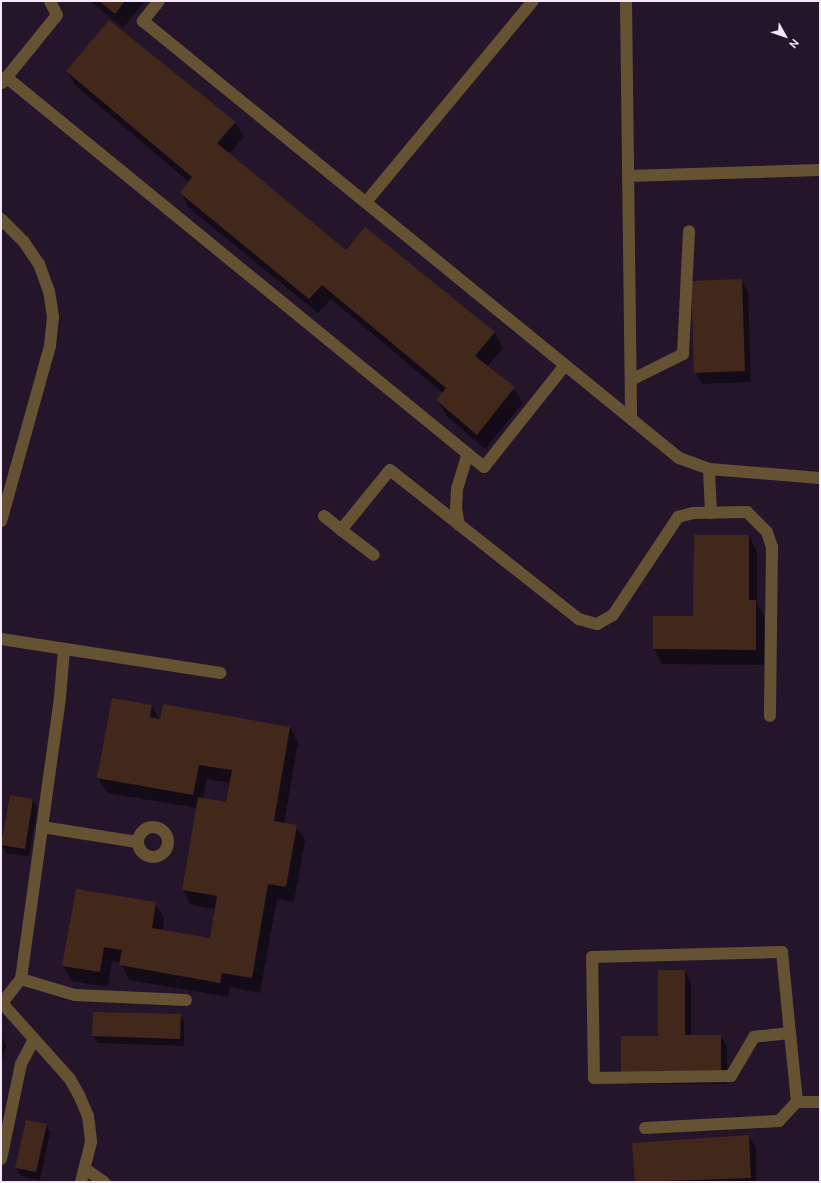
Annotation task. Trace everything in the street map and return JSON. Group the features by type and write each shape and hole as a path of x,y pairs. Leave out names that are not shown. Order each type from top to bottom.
{"street":[{"path":"50,1 57,16 4,81 484,467 565,365"},
{"path":"159,1 143,21 679,458 709,469 820,478"},
{"path":"366,202 533,1"},
{"path":"626,1 631,419"},
{"path":"628,176 820,170"},
{"path":"1,219 24,242 39,264 49,291 53,317 48,353 1,519"},
{"path":"631,380 683,354 689,231"},
{"path":"459,526 456,508 456,489 468,454"},
{"path":"709,469 711,513"},
{"path":"341,530 390,470 459,526 579,619 597,624 613,615 678,517 711,513 747,512 766,532 772,547 770,716"},
{"path":"324,516 374,555"},
{"path":"1,639 220,673"},
{"path":"64,649 60,697 21,979 1,1003 70,1079 88,1116 91,1142 81,1182"},
{"path":"42,827 137,842"},
{"path":"790,1033 754,1037 731,1076 594,1078 592,956 782,952 797,1102"},
{"path":"21,979 75,995 186,1000"},
{"path":"1,1159 21,1064 34,1040"},
{"path":"645,1128 780,1120 797,1102 820,1102"},
{"path":"85,1169 104,1182"}],"building":[{"path":"99,1 125,1 115,14"},
{"path":"109,20 236,122 217,143 346,250 365,227 495,332 475,356 515,387 477,435 436,400 446,388 322,285 309,299 180,193 192,177 66,71"},
{"path":"742,279 745,371 694,373 691,281"},
{"path":"694,535 749,535 749,600 756,600 756,650 653,649 653,616 693,616"},
{"path":"112,698 152,705 150,717 160,719 163,704 290,727 274,821 297,825 286,887 268,884 252,978 222,973 220,983 119,965 122,950 104,947 100,972 62,966 76,889 156,902 152,928 210,938 217,896 182,890 198,797 226,802 232,770 199,765 193,795 97,778"},
{"path":"10,795 33,799 25,849 1,845"},
{"path":"658,970 685,970 685,1035 721,1035 721,1073 621,1073 621,1036 658,1036"},
{"path":"93,1012 181,1014 180,1039 92,1036"},
{"path":"26,1120 47,1124 36,1172 15,1168"},
{"path":"749,1135 751,1178 635,1182 632,1143"}]}
